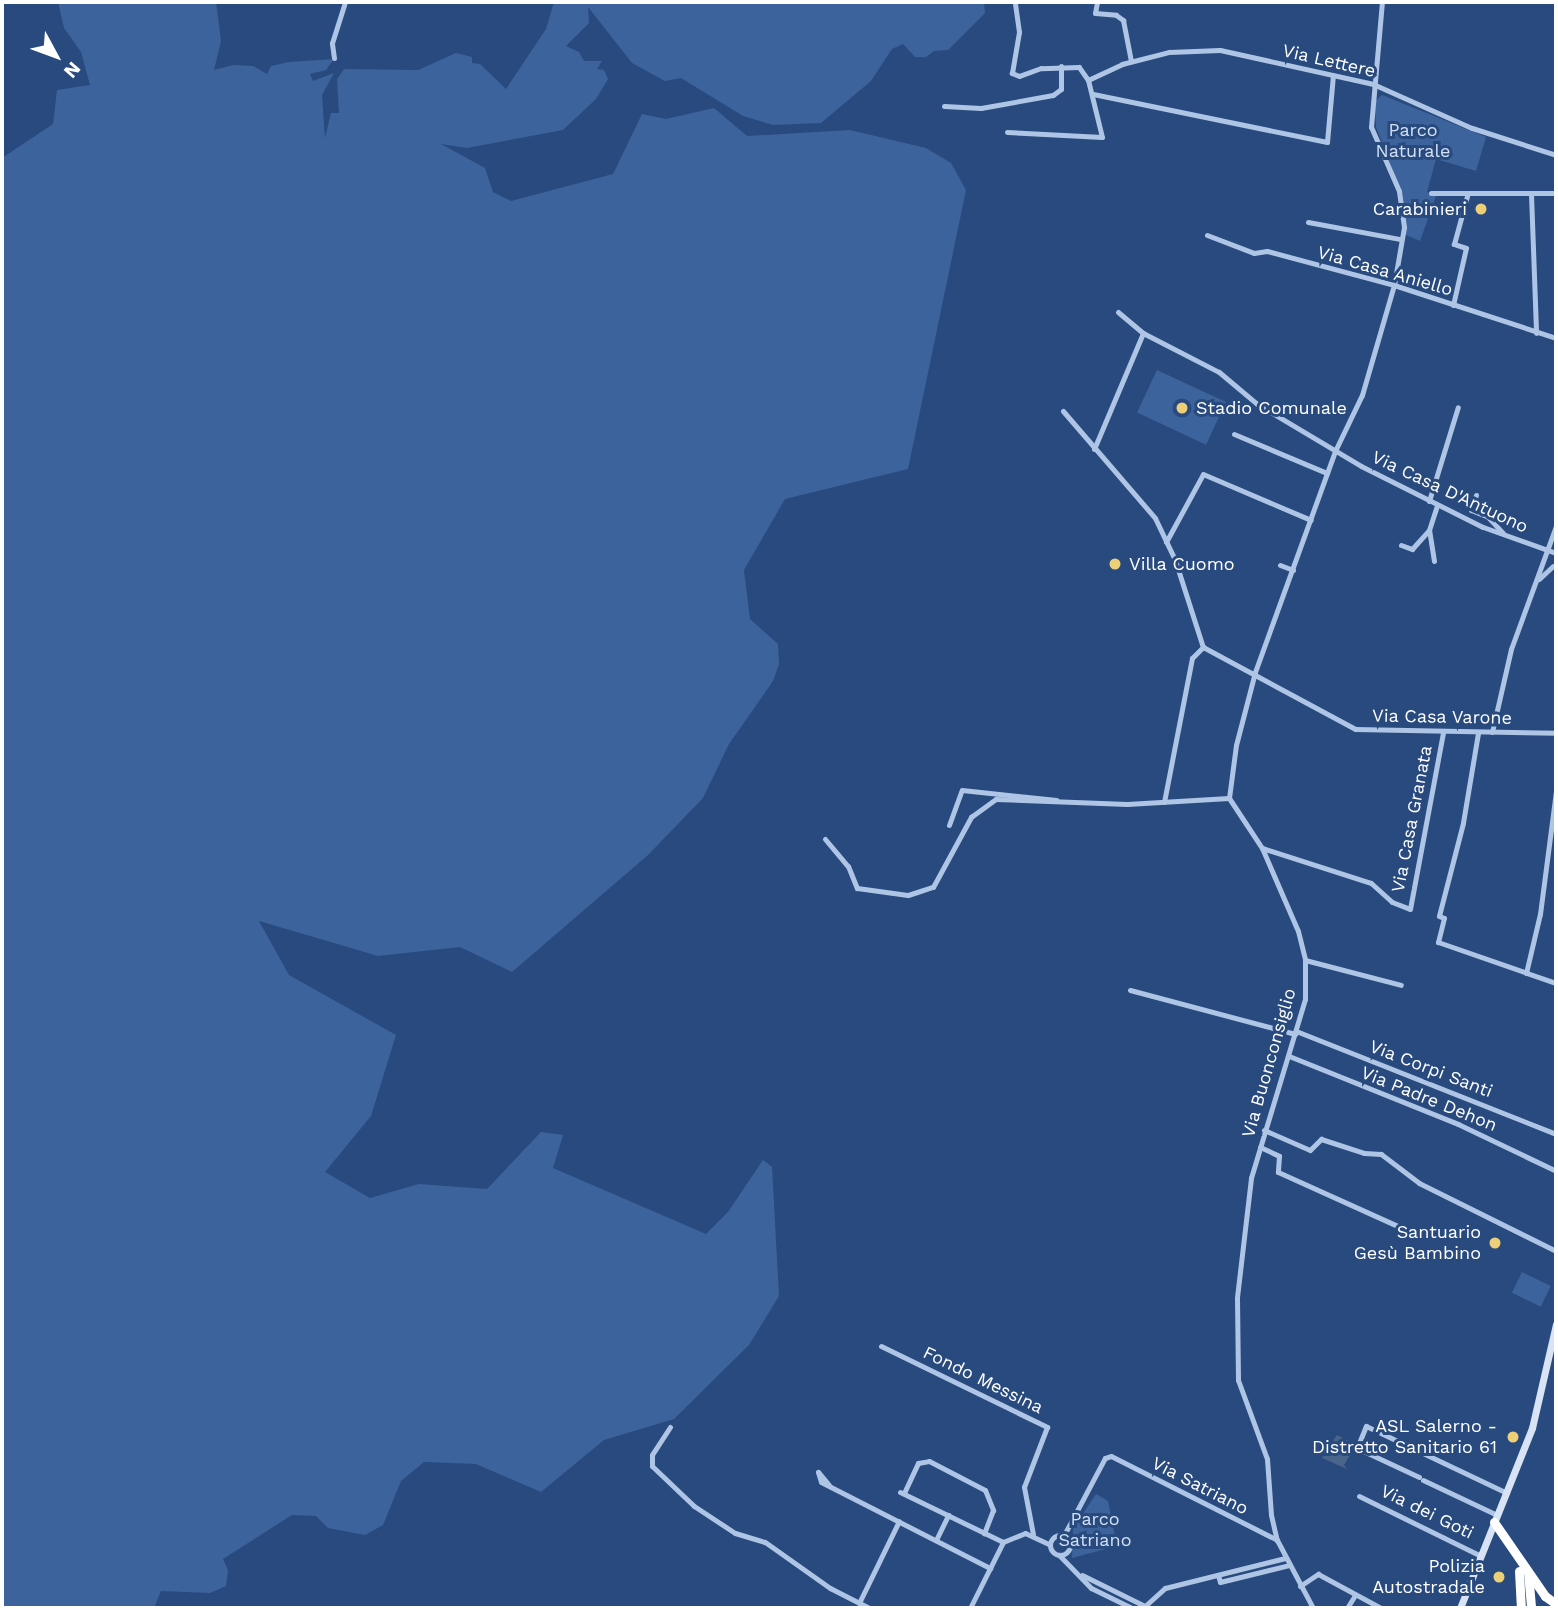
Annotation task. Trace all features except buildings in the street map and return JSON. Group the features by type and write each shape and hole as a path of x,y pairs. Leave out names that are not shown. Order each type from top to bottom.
{"highway":[{"path":"1496,1519 1525,1575 1531,1608"},
{"path":"1525,1575 1556,1604"},
{"path":"1521,1608 1525,1575"}],"main road":[{"name":"Via dei Goti","path":"1460,1608 1532,1428 1556,1324"}],"street":[{"path":"334,58 332,43 345,2"},
{"path":"1007,132 1102,136 1088,80 1075,65 1014,74 1019,32 1016,2"},
{"path":"1097,2 1095,13 1123,20 1130,61"},
{"path":"825,839 848,866 857,888 916,894 933,887 958,836 971,817 992,800 1164,802 1229,798 1240,724 1335,451 1362,395 1394,285 1404,227 1399,191 1371,127 1382,2"},
{"name":"Via Lettere","path":"1088,80 1130,61 1180,50 1220,50 1373,84 1489,135 1556,155"},
{"path":"944,106 981,108 1053,95 1060,89 1061,66"},
{"path":"1093,94 1327,142 1333,75"},
{"path":"1431,193 1467,196 1556,193"},
{"path":"1531,194 1536,333"},
{"path":"1453,305 1466,248 1454,244 1467,196"},
{"path":"1308,222 1400,239"},
{"name":"Via Casa Aniello","path":"1208,234 1254,253 1267,251 1394,285 1556,338"},
{"name":"Via Casa D'Antuono","path":"1118,312 1143,333 1219,372 1257,404 1335,451 1437,506 1505,536 1556,553"},
{"path":"1094,449 1143,333"},
{"path":"1429,501 1458,407"},
{"path":"1063,411 1149,510 1166,541 1203,647 1192,659 1164,802"},
{"path":"1234,434 1327,473"},
{"path":"1166,541 1203,474 1311,520"},
{"path":"1476,495 1471,510 1488,517 1505,536"},
{"path":"1401,545 1412,549 1429,530 1437,506"},
{"path":"1492,732 1511,649 1556,526"},
{"path":"1429,530 1434,561"},
{"path":"1292,549 1299,552"},
{"path":"1280,565 1293,570"},
{"path":"1536,580 1553,566"},
{"name":"Via Casa Varone","path":"1203,647 1255,679 1349,727 1443,733 1556,733"},
{"name":"Via Casa Granata","path":"1262,848 1371,883 1392,902 1410,909 1443,733"},
{"path":"1478,733 1463,823 1439,916 1444,918 1438,942 1556,983"},
{"path":"949,825 962,790 1058,802"},
{"path":"1526,972 1540,914 1556,791"},
{"name":"Via Buonconsiglio","path":"1229,798 1262,848 1298,931 1305,960 1305,999 1259,1147 1241,1246 1238,1380"},
{"path":"1305,960 1401,985"},
{"name":"Via Corpi Santi","path":"1130,990 1295,1033 1556,1134"},
{"name":"Via Padre Dehon","path":"1289,1056 1458,1124 1556,1171"},
{"path":"1264,1130 1310,1150 1321,1139 1364,1153 1381,1154 1419,1183 1556,1251"},
{"path":"1259,1147 1279,1156 1278,1172 1400,1227"},
{"name":"Fondo Messina","path":"881,1346 1047,1427 1024,1487 1033,1534"},
{"name":"Via Satriano","path":"1238,1380 1267,1459 1277,1540 1312,1608"},
{"name":"Via dei Goti","path":"1496,1519 1421,1478 1357,1448 1366,1426 1507,1493"},
{"path":"670,1427 650,1460 667,1481 724,1527 765,1542 830,1588 869,1608"},
{"name":"Via Satriano","path":"1064,1535 1105,1458 1111,1456 1277,1540"},
{"path":"984,1533 993,1510 985,1490 929,1461 918,1463 902,1493 948,1515 984,1533 1003,1542 1033,1534 1049,1544 1091,1587 1132,1608"},
{"path":"829,1485 990,1567"},
{"name":"Via dei Goti","path":"1359,1496 1481,1556"},
{"path":"936,1540 948,1515"},
{"path":"859,1603 899,1521"},
{"path":"1049,1544 1054,1536 1064,1535 1069,1548 1059,1555"},
{"path":"970,1608 1003,1542"},
{"path":"1125,1605 1145,1606 1165,1588 1285,1558"},
{"path":"1218,1575 1220,1582 1289,1565"},
{"path":"1076,1572 1145,1606"},
{"path":"1300,1586 1318,1574 1381,1608"},
{"path":"1347,1608 1355,1595"}],"green space":[{"path":"58,2 216,2 221,41 214,70 233,65 253,66 267,74 271,66 334,59 326,70 310,74 313,81 334,73 322,95 325,138 331,113 339,113 337,79 344,69 418,70 456,53 472,57 472,63 480,64 506,89 546,29 554,2 984,2 985,13 948,50 934,51 926,57 915,57 903,44 892,49 871,81 821,123 773,125 743,116 681,78 665,81 632,63 588,7 589,23 566,46 579,52 584,61 602,61 597,69 604,70 608,79 596,99 563,130 467,148 441,144 485,168 493,192 511,201 613,174 642,114 666,119 714,108 747,136 850,130 926,148 951,163 966,190 908,469 785,499 744,570 750,619 778,644 779,664 773,681 729,744 703,798 648,855 512,972 460,947 378,956 259,921 289,975 396,1035 371,1116 325,1172 370,1198 419,1184 487,1189 541,1132 563,1135 553,1168 706,1234 728,1212 763,1160 772,1167 779,1296 749,1345 674,1419 604,1440 541,1492 476,1464 424,1462 401,1481 383,1525 365,1535 328,1528 316,1516 292,1515 223,1559 228,1570 226,1586 210,1593 161,1591 154,1608 2,1608 2,158 53,124 57,90 90,85 81,52 64,28"},
{"name":"Parco Naturale","path":"1382,95 1486,137 1476,171 1436,159 1427,192 1436,196 1420,241 1406,235 1400,188 1376,127 1375,101"},
{"name":"Stadio Comunale","path":"1157,370 1226,402 1206,445 1137,413"},
{"path":"1522,1272 1551,1286 1541,1307 1512,1293"},
{"name":"Parco Satriano","path":"1096,1494 1108,1501 1117,1546 1072,1558 1073,1529"}],"shaded area":[{"path":"1337,1435 1356,1445 1344,1465 1347,1469 1322,1458"}],"place":[{"name":"Carabinieri","path":"1481,209"},
{"name":"Stadio Comunale","path":"1182,408"},
{"name":"Villa Cuomo","path":"1115,564"},
{"name":"Santuario Gesù Bambino","path":"1495,1243"},
{"name":"ASL Salerno - Distretto Sanitario 61","path":"1513,1437"},
{"name":"Polizia Autostradale","path":"1499,1577"}]}
